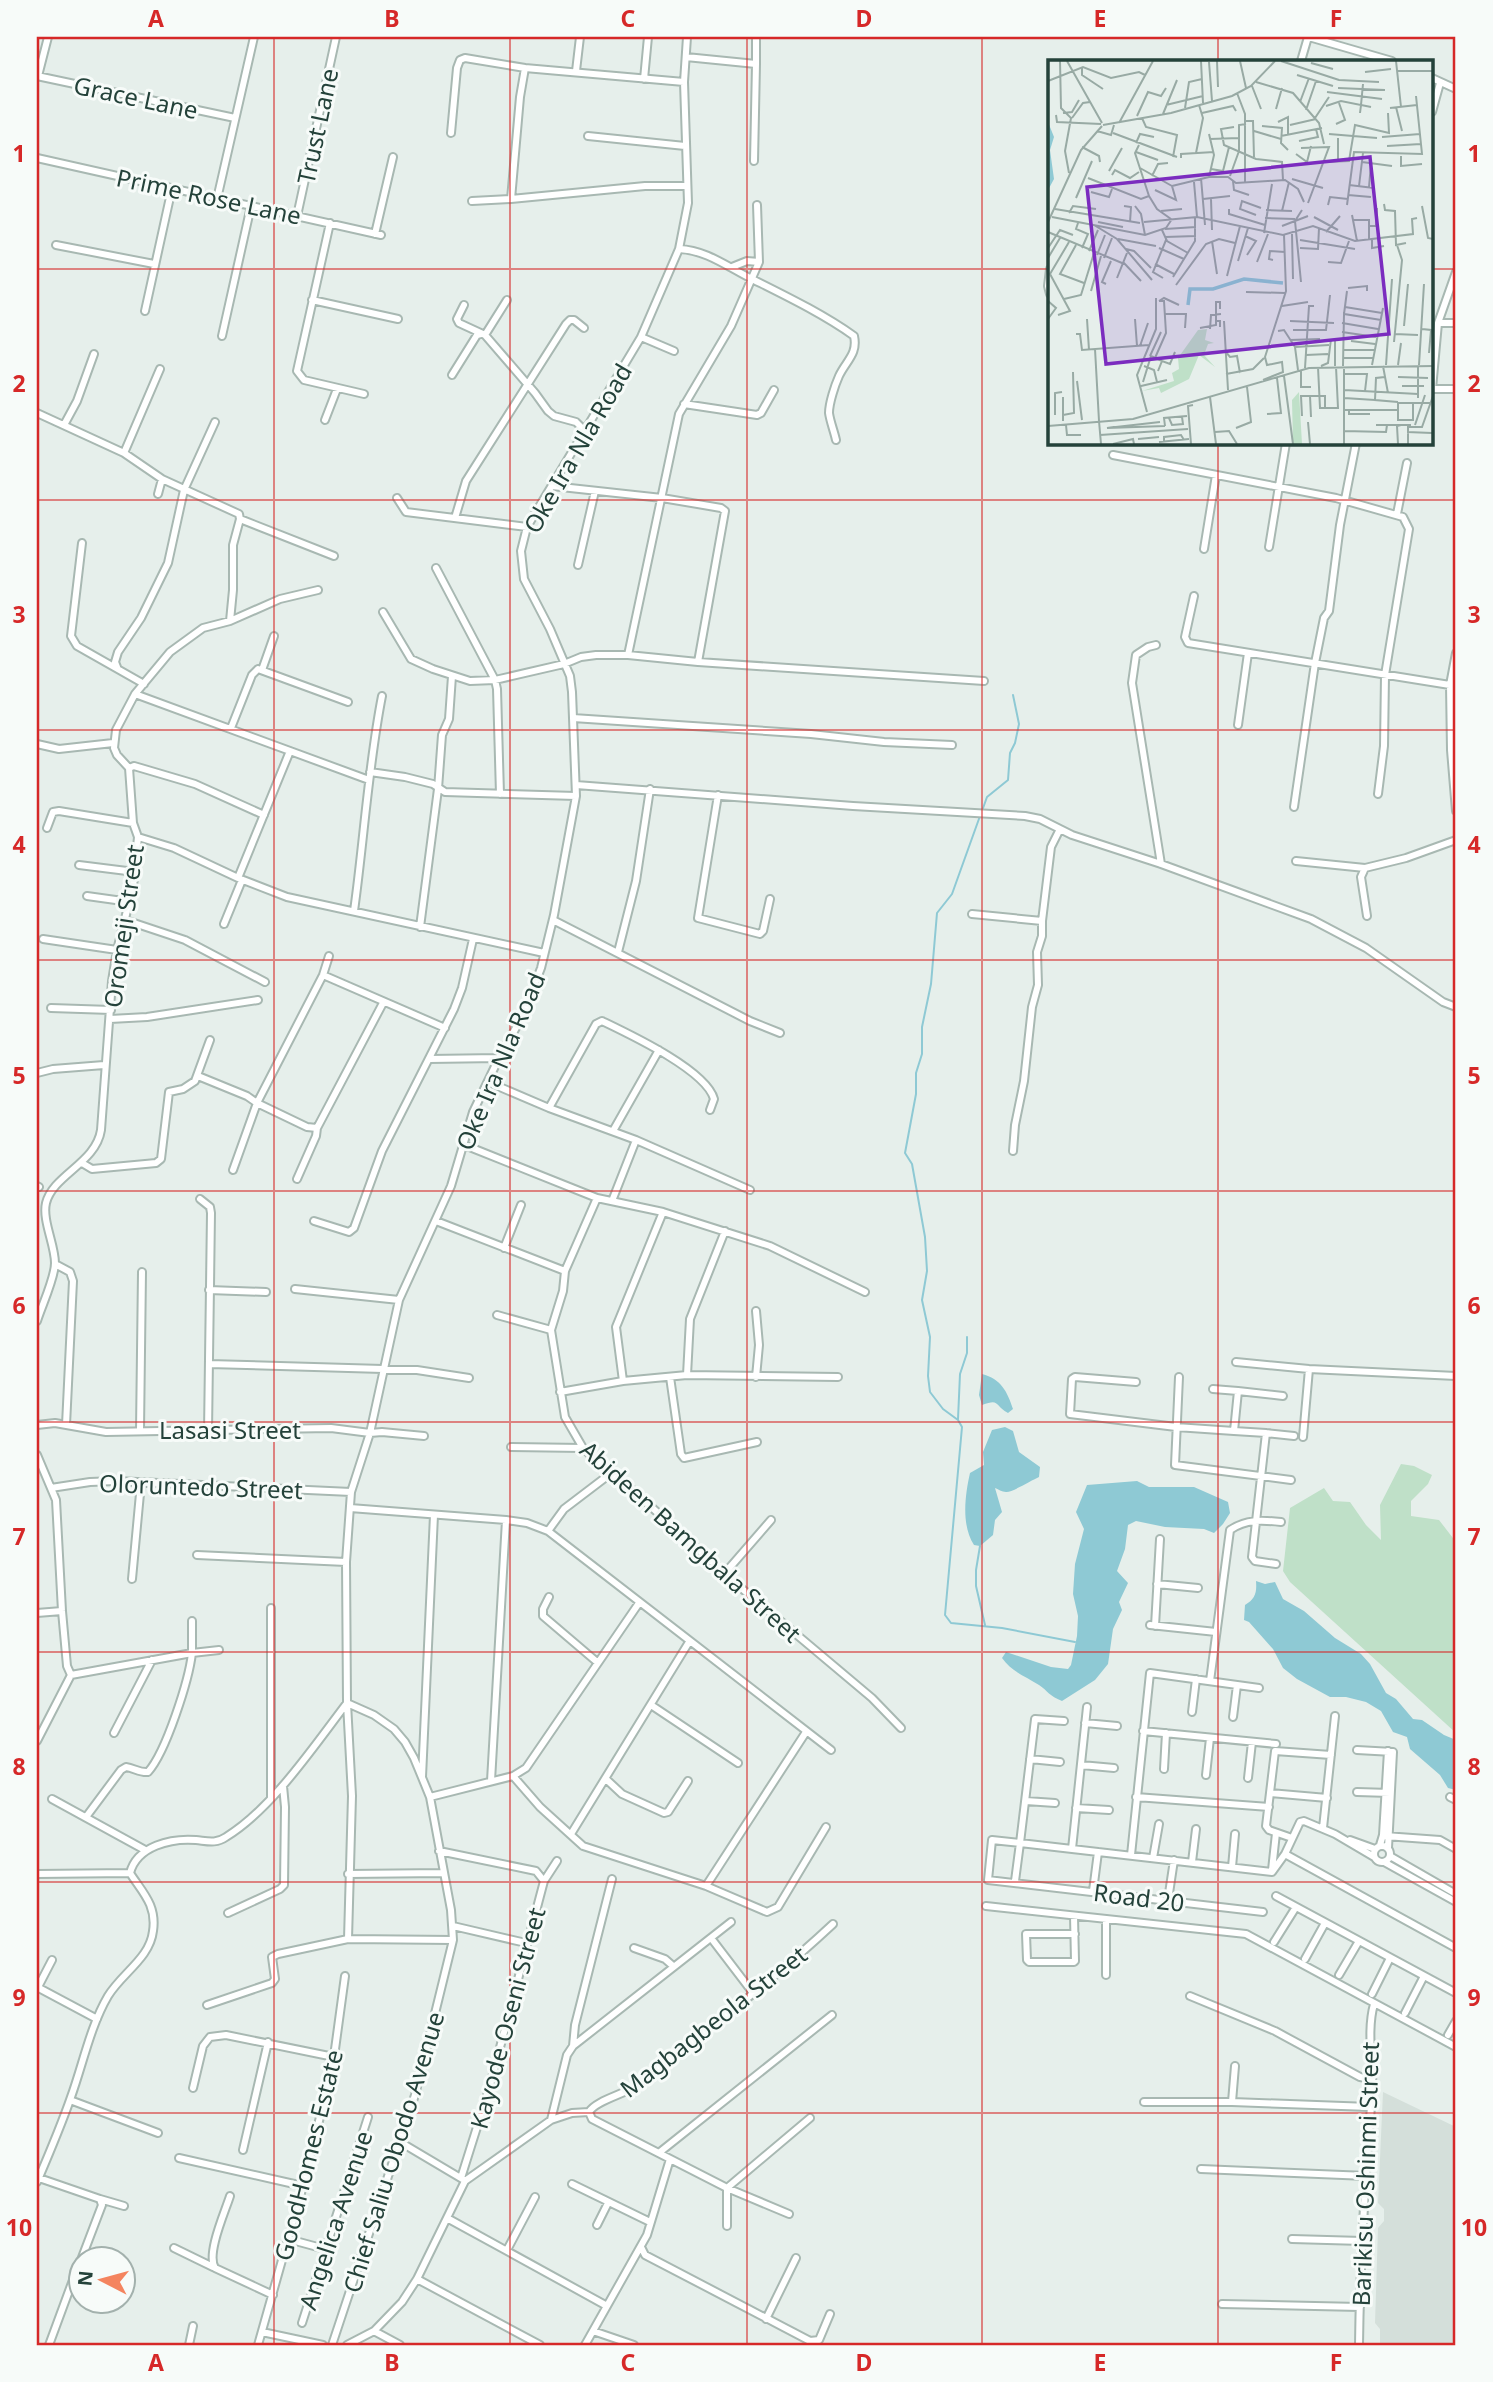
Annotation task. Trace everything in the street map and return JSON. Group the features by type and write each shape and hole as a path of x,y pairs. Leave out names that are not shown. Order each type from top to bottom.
{"street":[{"path":"37,76 48,37"},
{"path":"217,199 253,37"},
{"name":"Trust Lane","path":"298,216 336,37"},
{"path":"576,71 580,37"},
{"path":"644,79 648,37"},
{"name":"Oke Ira Nla Road","path":"348,1939 352,1796 347,1703 346,1562 351,1492 370,1433 399,1300 451,1186 473,1112 532,995 553,920 576,796 570,676 551,629 524,579 522,551 527,527 641,337 679,249 686,220 684,82 687,37"},
{"path":"754,160 756,37"},
{"path":"1301,60 1308,37 1369,58"},
{"path":"687,57 756,64"},
{"path":"451,133 457,68 460,60 466,58 525,68 684,82"},
{"path":"511,199 525,68"},
{"name":"Grace Lane","path":"37,76 235,118"},
{"path":"1434,79 1456,89"},
{"path":"1434,105 1440,83"},
{"path":"588,136 685,146"},
{"name":"Prime Rose Lane","path":"37,158 378,234 393,157"},
{"path":"472,201 633,187 687,186"},
{"path":"145,311 172,188"},
{"path":"628,655 679,414 731,326 759,262 757,205"},
{"path":"222,336 251,206"},
{"path":"330,223 297,371 304,380 364,394"},
{"path":"56,245 155,264"},
{"path":"679,249 699,251 732,267 777,290 854,337 856,346 850,361 840,374 829,413 836,440"},
{"path":"732,267 747,261 759,262"},
{"path":"1434,367 1438,323 1456,272"},
{"path":"483,335 507,299"},
{"path":"312,300 398,319"},
{"path":"464,305 457,321 483,335 548,411 554,416 576,422 584,430"},
{"path":"455,518 466,481 570,320 584,328"},
{"path":"1438,323 1456,323"},
{"path":"452,375 477,335 483,335"},
{"path":"641,337 674,351"},
{"path":"64,425 77,401 94,354"},
{"path":"124,453 160,369"},
{"path":"325,420 337,389"},
{"path":"1434,389 1456,389"},
{"path":"684,404 757,415 761,413 774,390"},
{"path":"37,413 124,453 162,479 239,514 233,545 230,621"},
{"path":"117,667 115,662 118,652 141,618 168,563 184,490 215,422"},
{"path":"1269,547 1286,444"},
{"path":"1294,807 1315,663 1324,618 1329,611 1356,444"},
{"path":"1112,455 1345,500 1400,516 1409,529 1385,675 1384,747 1378,794"},
{"path":"1400,516 1407,463"},
{"path":"1204,549 1216,475"},
{"path":"159,494 162,479"},
{"path":"552,486 662,498 721,508 725,511 698,662"},
{"path":"578,565 595,491"},
{"path":"397,498 405,512 527,527"},
{"path":"240,519 334,556"},
{"path":"82,543 71,636 77,646 144,684"},
{"path":"436,568 495,680 500,794"},
{"path":"37,744 60,749 113,743 120,720 135,694 170,652 203,628 230,621 280,599 318,590"},
{"path":"1194,596 1185,641 1196,645 1453,686"},
{"path":"383,612 411,659 470,681 495,680 564,664 580,657 628,655 984,681"},
{"path":"262,670 274,636"},
{"path":"1156,645 1136,655 1132,683 1161,864"},
{"path":"1238,725 1248,653"},
{"path":"1456,653 1451,750 1456,811"},
{"path":"231,728 252,675 258,669 348,702"},
{"path":"420,927 438,789 442,735 449,719 452,676"},
{"path":"135,694 369,780"},
{"path":"355,911 370,772 382,696"},
{"path":"573,718 952,745"},
{"name":"Oromeji Street","path":"37,1321 55,1264 46,1203 52,1190 82,1163 100,1136 104,1065 117,950 135,872 138,837 134,823 129,768 117,755 113,743"},
{"path":"224,924 290,751"},
{"path":"129,768 134,766 195,784 264,815"},
{"path":"370,772 433,784 445,792 576,796"},
{"path":"576,785 1025,816 1311,919 1366,948 1443,1002 1456,1007"},
{"path":"618,952 636,881 650,789"},
{"path":"718,794 698,918 760,934 770,899"},
{"path":"47,828 53,812 59,811 134,823"},
{"path":"1013,1152 1032,1007 1038,985 1037,952 1042,936 1051,847 1060,829"},
{"path":"138,837 174,848 240,879 287,897 544,953"},
{"path":"1296,861 1365,868 1406,858 1456,839"},
{"path":"79,865 135,872"},
{"path":"1365,868 1361,877 1367,916"},
{"path":"87,896 130,902"},
{"path":"972,914 1042,921"},
{"path":"125,920 185,940 265,982"},
{"path":"553,920 750,1021 780,1032"},
{"path":"43,939 117,950"},
{"path":"314,1222 349,1233 355,1228 382,1151 445,1028 462,988 473,939"},
{"path":"233,1170 257,1103 323,975 329,956"},
{"path":"323,975 445,1028"},
{"path":"110,1019 147,1017 258,1000"},
{"path":"297,1179 317,1128 383,1003"},
{"path":"51,1008 111,1010"},
{"path":"549,1108 599,1021 659,1050 706,1085 714,1099 710,1111"},
{"path":"82,1163 92,1169 156,1163 163,1155 169,1092 188,1087 198,1076 210,1040"},
{"path":"612,1131 659,1050"},
{"path":"429,1059 499,1058"},
{"path":"37,1073 104,1065"},
{"path":"198,1076 247,1096 307,1127 317,1128"},
{"path":"488,1082 636,1140 750,1190"},
{"path":"612,1201 636,1140"},
{"path":"463,1144 597,1198 663,1212 770,1246 865,1292"},
{"name":"Abideen Bamgbala Street","path":"597,1198 565,1271 563,1291 551,1330 565,1417 583,1448 610,1474 627,1485 725,1573 873,1698 901,1728"},
{"path":"200,1199 210,1207 211,1213 208,1432"},
{"path":"504,1248 521,1205"},
{"path":"623,1381 616,1327 663,1212"},
{"path":"436,1221 565,1271"},
{"path":"687,1375 687,1335 690,1319 724,1231"},
{"path":"55,1264 70,1272 73,1281 66,1425"},
{"path":"141,1430 142,1272"},
{"path":"295,1289 399,1300"},
{"path":"209,1290 266,1292"},
{"path":"756,1311 759,1345 756,1377"},
{"path":"497,1315 551,1330"},
{"path":"1236,1362 1309,1369 1456,1376"},
{"path":"209,1364 417,1370 469,1378"},
{"path":"1303,1437 1309,1369"},
{"path":"560,1392 623,1381 687,1375 838,1377"},
{"path":"670,1377 681,1454 684,1458 757,1441"},
{"path":"1136,1382 1075,1377 1072,1379 1069,1412 1072,1415 1176,1427 1294,1436"},
{"path":"1179,1377 1176,1466 1291,1480"},
{"path":"1213,1388 1283,1396"},
{"path":"1234,1431 1238,1391"},
{"name":"Lasasi Street","path":"37,1425 53,1423 106,1432 331,1428 424,1436"},
{"path":"1266,1433 1252,1558 1255,1561 1276,1563"},
{"path":"511,1447 583,1448"},
{"path":"37,1458 51,1488 57,1511 62,1611 67,1666 71,1675"},
{"path":"548,1531 564,1509 610,1474"},
{"name":"Oloruntedo Street","path":"51,1488 90,1482 351,1492"},
{"path":"132,1579 141,1483"},
{"path":"350,1508 506,1520 548,1531 831,1750"},
{"path":"422,1779 434,1515"},
{"path":"1210,1681 1230,1530 1256,1519 1281,1522"},
{"path":"491,1781 506,1520"},
{"path":"725,1573 771,1520"},
{"path":"1160,1539 1152,1625 1216,1632"},
{"path":"197,1555 346,1562"},
{"path":"1157,1584 1198,1588"},
{"path":"549,1597 543,1608 544,1616 597,1662"},
{"path":"430,1797 513,1776 526,1768 639,1603"},
{"path":"271,1608 271,1797"},
{"path":"37,1613 62,1611"},
{"path":"86,1817 125,1767 142,1773 152,1768 166,1738 192,1653 192,1620"},
{"path":"571,1834 689,1642"},
{"path":"71,1675 219,1650"},
{"path":"114,1733 152,1660"},
{"path":"1130,1856 1150,1673 1259,1688"},
{"path":"37,1741 71,1675"},
{"path":"1192,1712 1196,1679"},
{"path":"1233,1717 1237,1685"},
{"path":"130,1872 133,1862 145,1850 162,1843 194,1840 209,1843 225,1839 283,1786 347,1703"},
{"name":"Chief Saliu Obodo Avenue","path":"332,2345 422,2069 453,1940 453,1926 430,1797 422,1779 405,1742 394,1729 374,1715 347,1703"},
{"path":"650,1705 738,1763"},
{"path":"1072,1849 1087,1707"},
{"path":"1324,1828 1335,1716"},
{"path":"1015,1881 1036,1718 1064,1721"},
{"path":"1085,1723 1117,1726"},
{"path":"1143,1731 1276,1744"},
{"path":"706,1886 806,1732"},
{"path":"1164,1769 1166,1733"},
{"path":"1206,1775 1210,1738"},
{"path":"1248,1778 1252,1742"},
{"path":"1357,1750 1390,1751 1386,1836 1390,1856 1456,1894"},
{"path":"1292,1838 1267,1829 1275,1751 1331,1755"},
{"path":"1030,1759 1060,1762"},
{"path":"1081,1765 1114,1768"},
{"path":"513,1776 540,1807 583,1846 706,1886 767,1912 774,1910 826,1827"},
{"path":"607,1779 622,1794 664,1813 668,1812 688,1782"},
{"path":"228,1913 284,1885 283,1786"},
{"path":"1357,1792 1389,1793"},
{"path":"1270,1793 1326,1798"},
{"path":"1136,1797 1269,1807"},
{"path":"52,1799 145,1850"},
{"path":"1026,1801 1055,1803"},
{"path":"1076,1808 1109,1810"},
{"path":"1272,1872 1301,1821 1324,1828 1378,1861 1456,1902"},
{"path":"1153,1858 1158,1824"},
{"path":"1192,1862 1196,1829"},
{"path":"1272,1872 1276,1833"},
{"path":"1232,1867 1235,1834"},
{"path":"1335,1834 1388,1848"},
{"path":"1374,1857 1386,1836"},
{"path":"1386,1836 1440,1840 1456,1849"},
{"name":"Road 20","path":"1020,1843 992,1840 988,1880 1015,1881 1263,1912"},
{"path":"1020,1843 1272,1872"},
{"path":"439,1851 536,1871 544,1881"},
{"path":"1093,1891 1098,1852"},
{"path":"1284,1854 1456,1948"},
{"path":"1384,1862 1390,1856"},
{"path":"1168,1900 1174,1860"},
{"name":"Kayode Oseni Street","path":"347,2345 374,2331 402,2302 417,2280 447,2218 463,2179 489,2090 544,1881 557,1861"},
{"path":"37,1874 130,1872"},
{"path":"124,2206 38,2180 70,2100 97,2019 109,1994 149,1947 154,1928 152,1911 145,1891 130,1872"},
{"path":"348,1874 443,1873"},
{"path":"573,2046 575,2025 612,1879"},
{"path":"1276,1896 1456,1993"},
{"path":"986,1906 1246,1934 1456,2047"},
{"path":"1274,1942 1296,1907"},
{"path":"1074,1916 1074,1934 1074,1962 1027,1960 1026,1934 1074,1934"},
{"path":"1106,1919 1106,1975"},
{"path":"551,2120 566,2055 573,2046 731,1922"},
{"path":"1305,1959 1325,1923"},
{"name":"Magbagbeola Street","path":"589,2112 595,2105 636,2086 795,1960 834,1924"},
{"path":"453,1926 526,1943"},
{"path":"711,1938 754,1993"},
{"path":"207,2005 272,1983 275,1979 272,1957 278,1954 348,1939 453,1940"},
{"path":"1339,1975 1359,1941"},
{"path":"634,1948 665,1959 673,1966"},
{"path":"1372,1994 1390,1958"},
{"path":"52,1960 37,1987 97,2019"},
{"name":"GoodHomes Estate","path":"258,2345 303,2186 334,2057 345,1976"},
{"path":"1405,2013 1424,1976"},
{"path":"1190,1996 1276,2031 1360,2077 1371,2079"},
{"name":"Barikisu Oshinmi Street","path":"1359,2345 1370,2107 1371,2019 1374,2004"},
{"path":"660,2152 832,2015"},
{"path":"1448,2035 1456,2021"},
{"path":"193,2088 203,2046 210,2037 226,2035 334,2057"},
{"path":"243,2150 268,2042"},
{"path":"1232,2102 1235,2066"},
{"path":"70,2100 158,2133"},
{"path":"1144,2102 1370,2107"},
{"path":"400,2142 463,2179 551,2120 572,2113 589,2112 592,2119 670,2159 727,2188 789,2214"},
{"name":"Angelica Avenue","path":"302,2323 368,2118"},
{"path":"727,2226 727,2188 810,2118"},
{"path":"179,2158 303,2186"},
{"path":"585,2345 650,2229 670,2159"},
{"path":"1201,2169 1367,2176"},
{"path":"572,2184 650,2222"},
{"path":"215,2268 212,2252 230,2196"},
{"path":"507,2250 535,2197"},
{"path":"86,2246 102,2205 100,2199"},
{"path":"597,2225 608,2203"},
{"path":"447,2218 607,2306"},
{"path":"288,2239 325,2249"},
{"path":"1292,2239 1362,2241"},
{"path":"641,2247 645,2255 766,2319 816,2342 830,2314"},
{"path":"174,2248 272,2295"},
{"path":"766,2319 796,2258"},
{"path":"417,2280 540,2345"},
{"path":"49,2345 66,2300"},
{"path":"1222,2304 1360,2307"},
{"path":"189,2345 194,2326"},
{"path":"374,2331 400,2345"},
{"path":"593,2331 634,2345"},
{"path":"262,2332 323,2345"}],"shaded area":[{"path":"1383,2092 1456,2127 1456,2345 1377,2345 1380,2343 1380,2329 1375,2323 1378,2228 1384,2221 1384,2209 1378,2203"}],"green space":[{"path":"1401,1464 1414,1466 1432,1475 1428,1484 1411,1501 1411,1516 1439,1520 1456,1542 1456,1733 1290,1582 1283,1571 1290,1508 1324,1488 1333,1501 1350,1502 1366,1525 1381,1540 1380,1505"}],"water":[{"path":"982,1374 994,1379 1006,1391 1013,1409 1008,1413 994,1402 982,1405 979,1395"},
{"path":"1005,1427 1013,1431 1019,1452 1040,1467 1039,1477 1009,1492 995,1488 1002,1512 995,1520 993,1535 980,1546 974,1545 966,1519 970,1473 984,1465 983,1452 992,1430"},
{"path":"1137,1481 1149,1487 1194,1487 1228,1502 1230,1513 1214,1533 1204,1529 1165,1527 1136,1521 1128,1525 1125,1549 1117,1571 1128,1583 1119,1602 1122,1610 1113,1629 1108,1664 1095,1680 1062,1701 1014,1670 1002,1658 1006,1652 1051,1667 1068,1669 1077,1636 1078,1616 1073,1594 1075,1564 1084,1529 1076,1512 1087,1485"},
{"path":"1256,1581 1265,1584 1275,1582 1283,1599 1304,1611 1335,1638 1361,1654 1370,1664 1386,1693 1396,1699 1413,1719 1422,1720 1456,1740 1456,1790 1448,1788 1440,1775 1410,1749 1407,1737 1393,1732 1381,1711 1366,1702 1346,1697 1330,1697 1283,1668 1273,1649 1249,1622 1244,1620 1245,1605 1255,1595"}],"waterway":[{"path":"982,811 987,797 1008,780 1010,753 1019,724 1013,695"},
{"path":"980,816 952,894 937,913 931,984 922,1027 922,1054 916,1073 916,1094 905,1153 912,1164 925,1237 927,1271 922,1300 930,1337 930,1392 962,1427 945,1615 951,1623 1002,1628 1075,1642"},
{"path":"958,1419 960,1374 967,1353 967,1337"},
{"path":"980,1546 976,1586 985,1625"}]}
